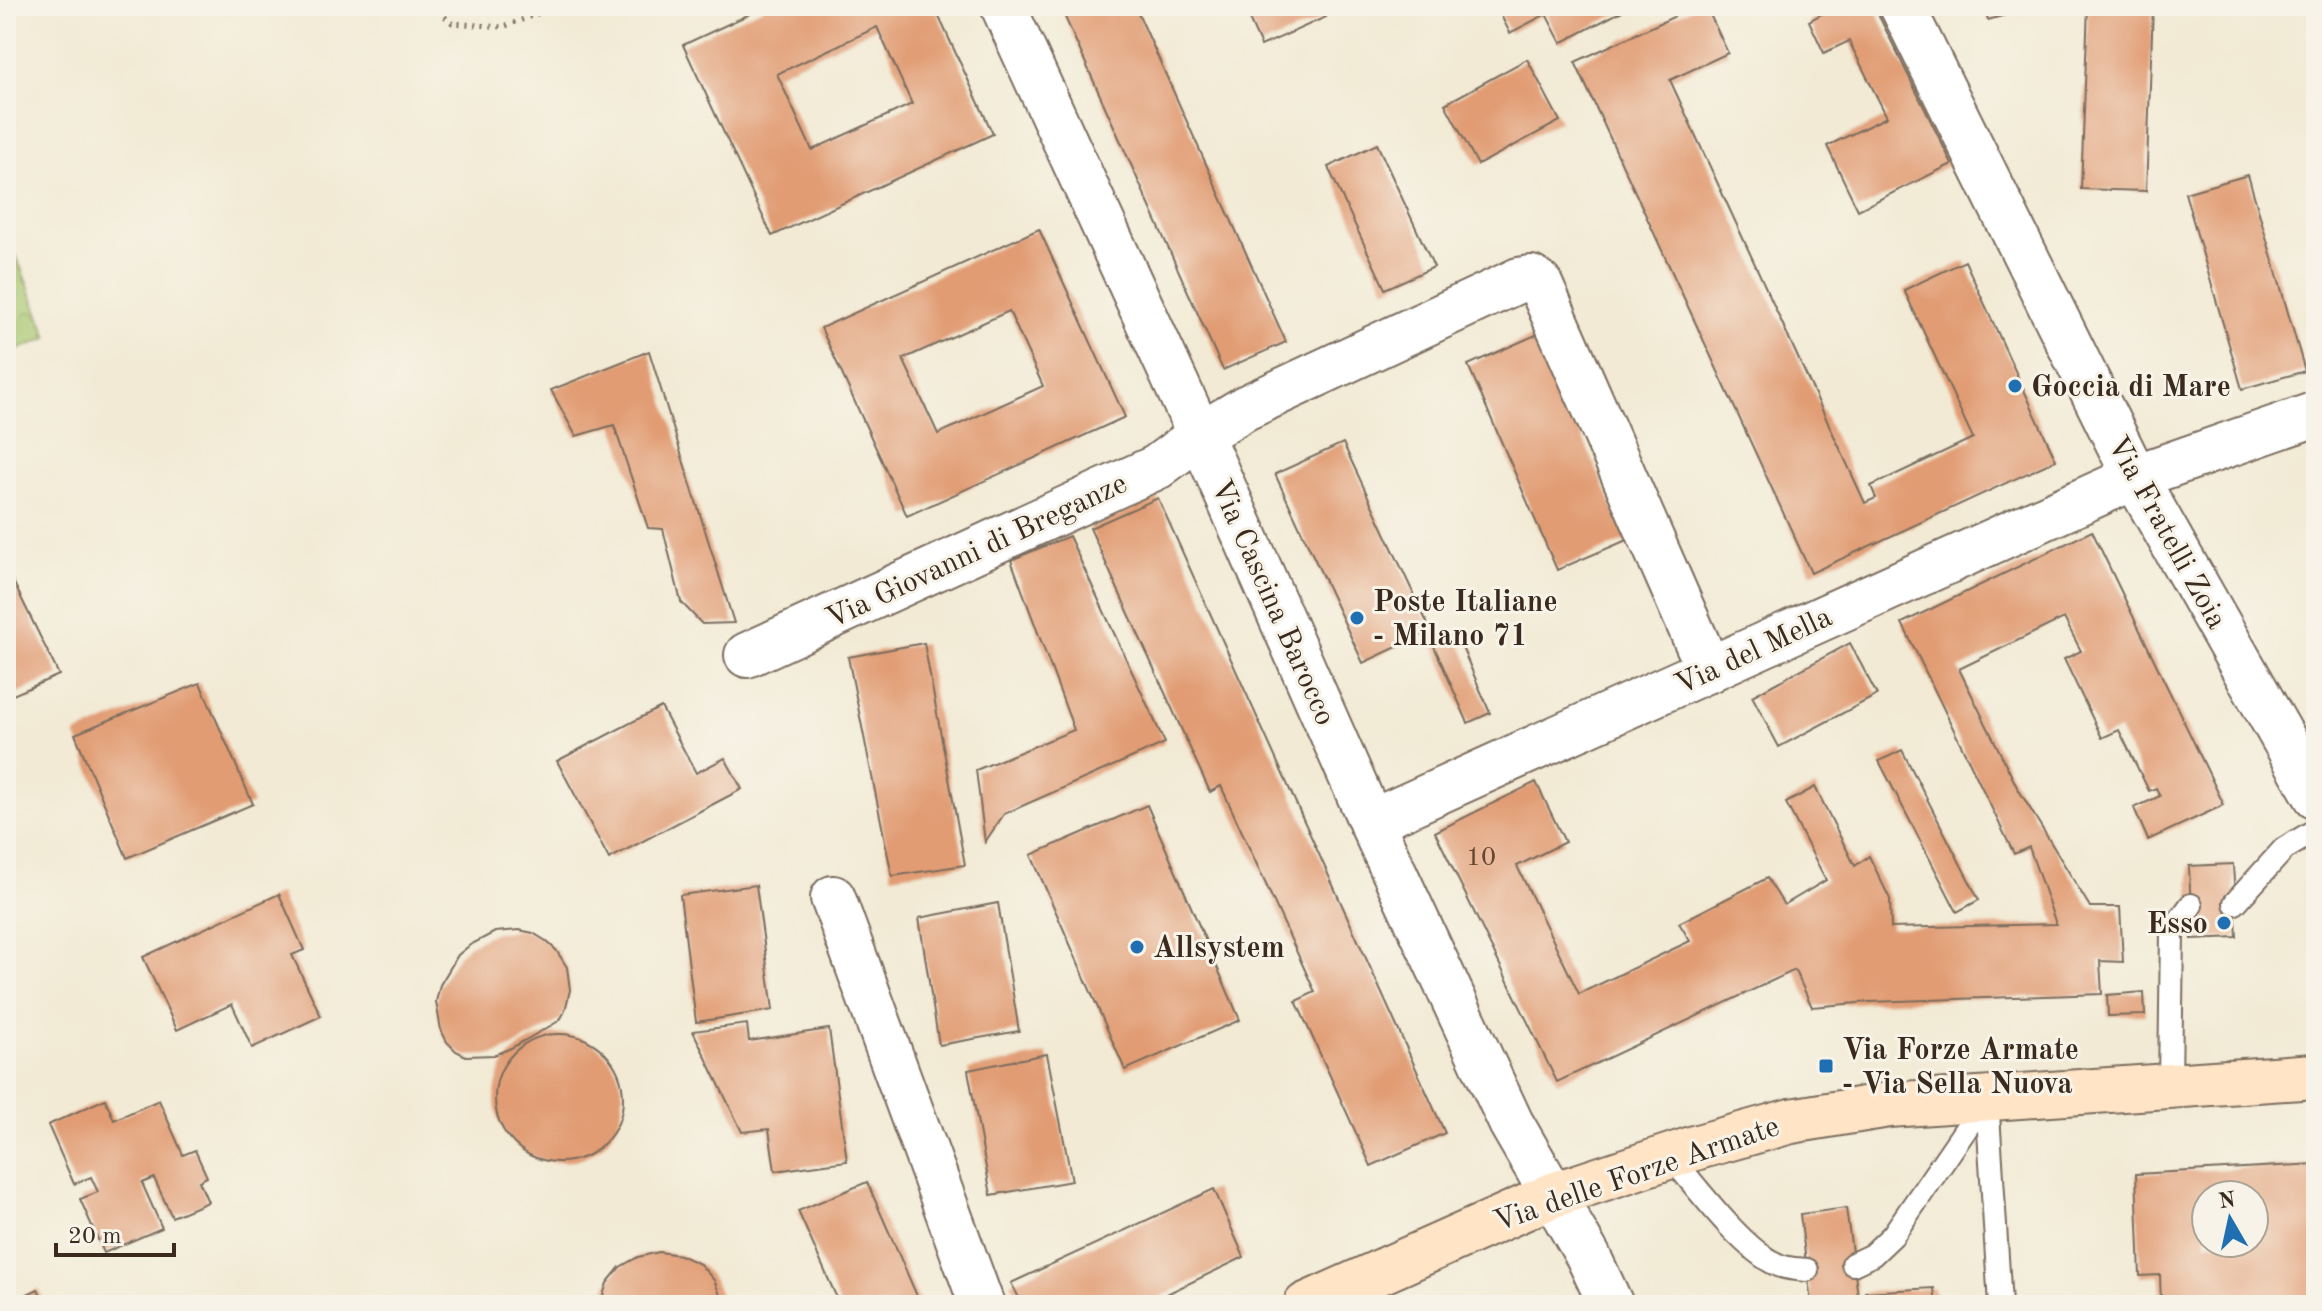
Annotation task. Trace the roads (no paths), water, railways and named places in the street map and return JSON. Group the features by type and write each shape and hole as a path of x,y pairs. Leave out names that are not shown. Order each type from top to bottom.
{"street":[{"name":"Via Cascina Barocco","path":"1003,6 1200,435 1371,822 1511,1123 1588,1256 1611,1305"},
{"name":"Via Fratelli Zoia","path":"1902,6 2135,477 2316,796"},
{"name":"Via Giovanni di Breganze","path":"747,655 1157,467 1200,435 1245,408 1519,280 1531,278 1540,284 1709,670"},
{"name":"Via del Mella","path":"1371,822 2135,477 2316,414"},
{"path":"833,898 982,1305"},
{"name":"Via delle Forze Armate","path":"1306,1305 1553,1195 1670,1156 1791,1121 1889,1105 2316,1076"}],"lane":[{"path":"2235,903 2284,849 2316,830"},
{"path":"2170,1085 2172,931 2191,905"},
{"path":"1853,1264 1872,1255 1893,1235 1987,1098"},
{"path":"1987,1098 2000,1305"},
{"path":"1670,1156 1752,1247 1775,1264 1807,1270"}],"place":[{"name":"Goccia di Mare","path":"2015,386"},
{"name":"Poste Italiane - Milano 71","path":"1357,618"},
{"name":"Esso","path":"2224,923"},
{"name":"Allsystem","path":"1137,947"},
{"name":"Via Forze Armate - Via Sella Nuova","path":"1826,1066"}]}
